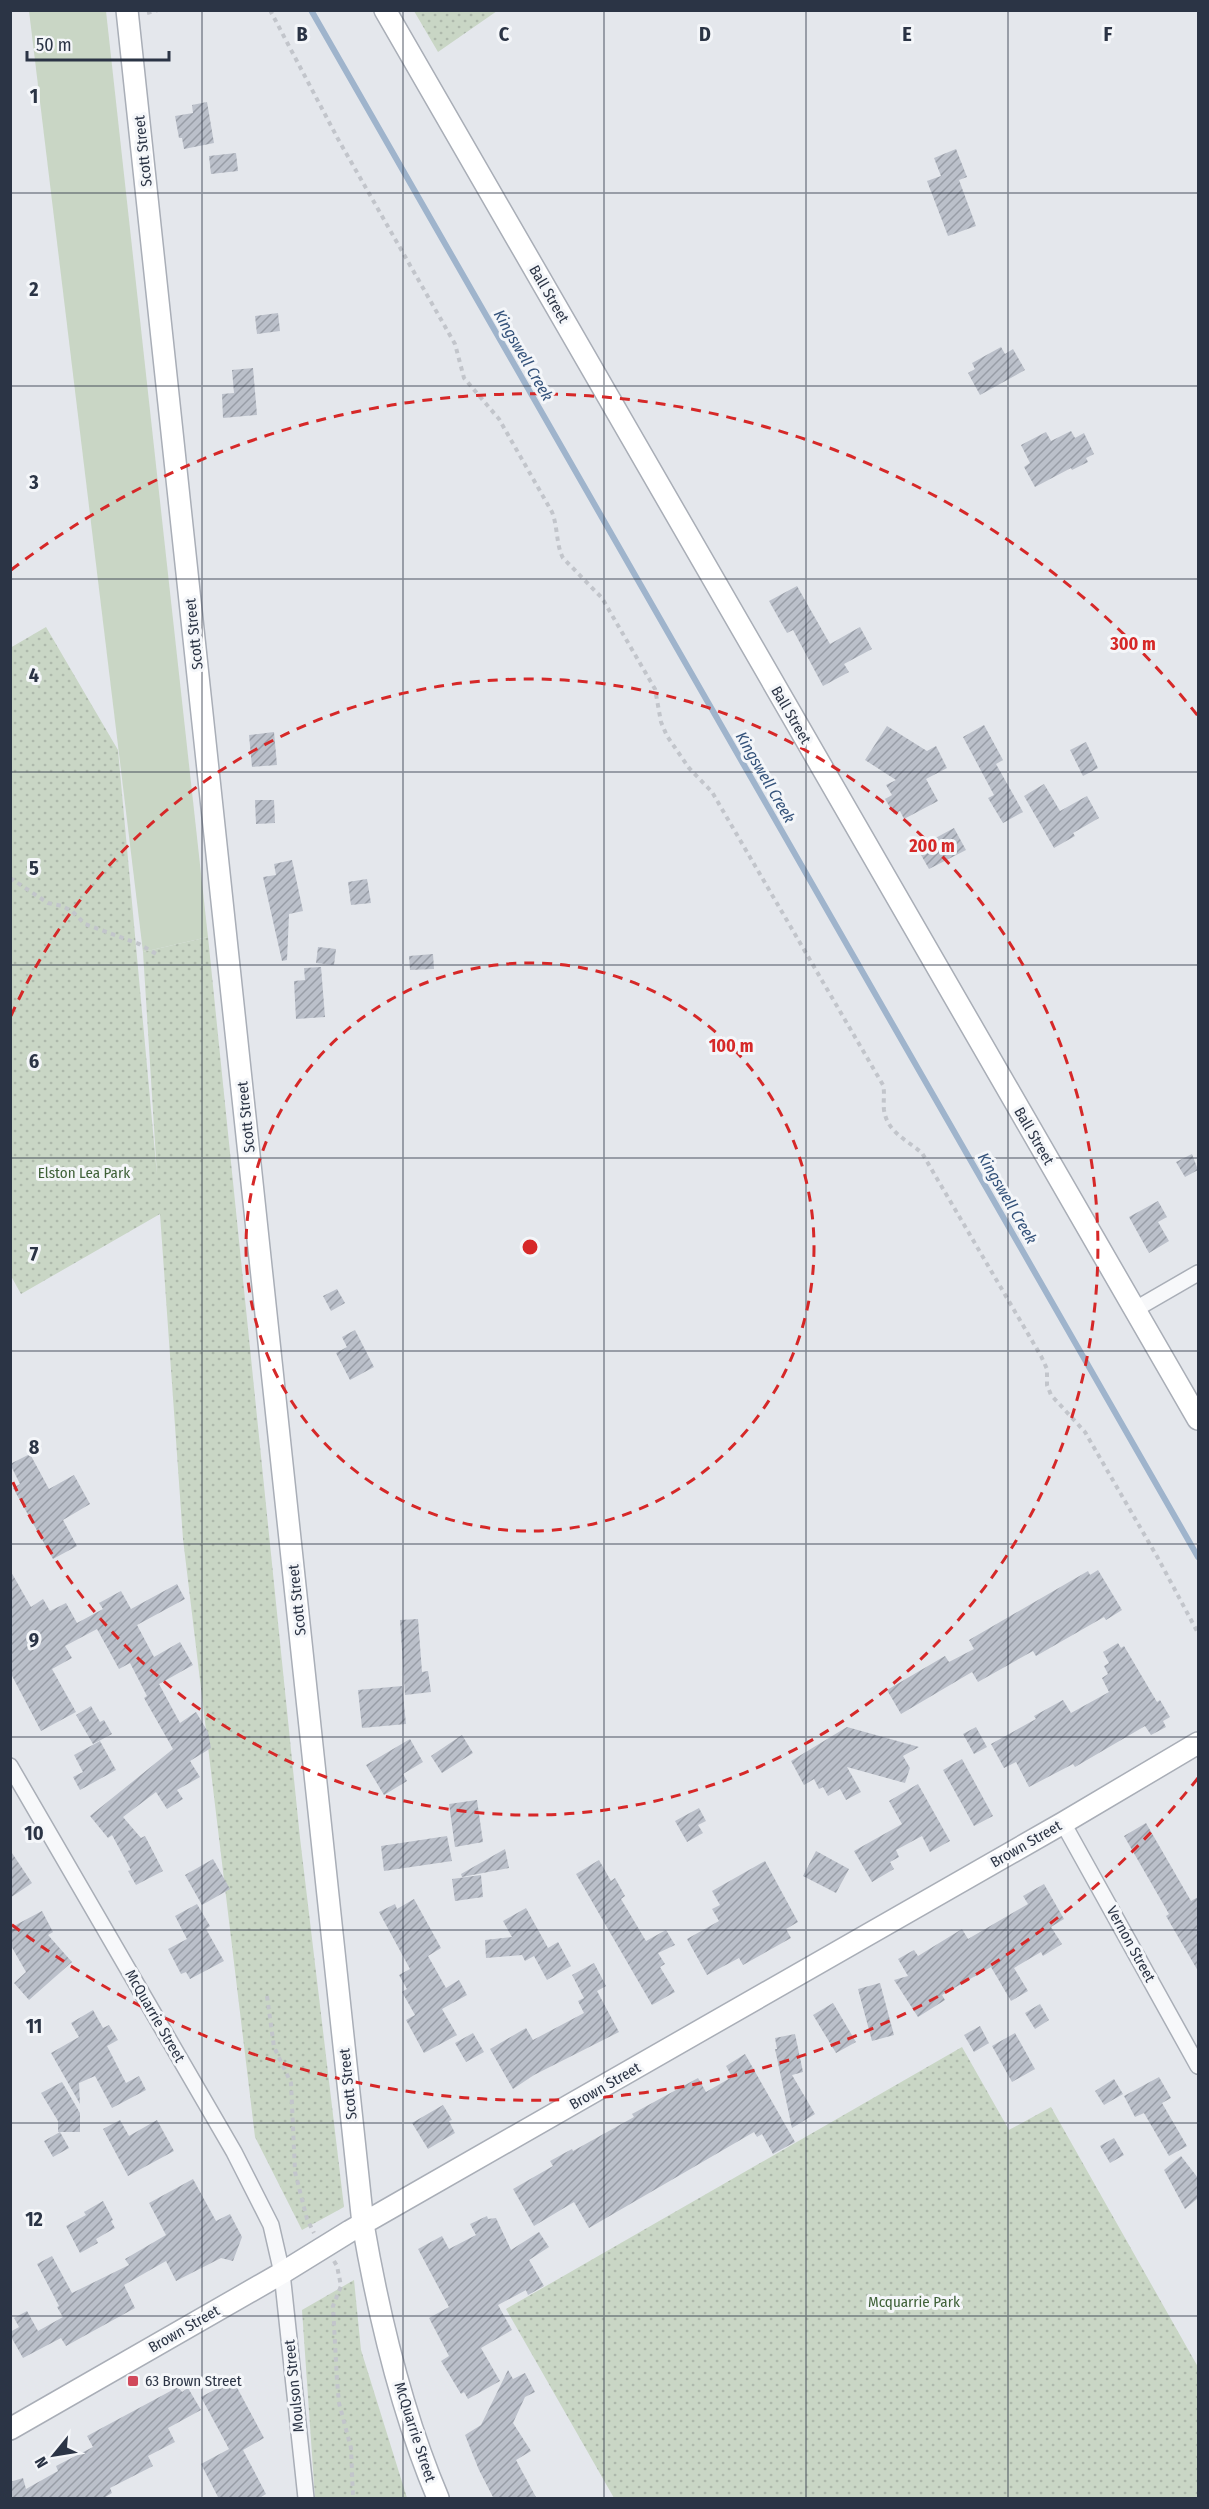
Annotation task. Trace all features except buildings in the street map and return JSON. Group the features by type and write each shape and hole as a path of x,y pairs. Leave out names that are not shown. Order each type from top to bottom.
{"street":[{"name":"Ball Street","path":"385,10 1198,1419"},
{"name":"Scott Street","path":"137,12 363,2224"},
{"path":"1134,1310 1198,1273"},
{"name":"Brown Street","path":"10,2429 1198,1743"},
{"name":"McQuarrie Street","path":"10,1766 250,2181 271,2225 282,2273"},
{"name":"Vernon Street","path":"1063,1823 1198,2066"},
{"name":"McQuarrie Street","path":"363,2224 387,2341 411,2428 438,2499"},
{"name":"Moulson Street","path":"282,2273 306,2499"}],"path":[{"path":"137,12 158,10"},
{"path":"270,10 338,139 455,344 464,378 499,419 552,512 563,558 603,598 654,689 661,722 667,736 689,768 712,792 883,1085 885,1112 892,1128 897,1135 922,1153 1041,1356 1047,1370 1047,1385 1051,1395 1085,1432 1198,1633"},
{"path":"11,879 48,903 72,911 85,924 139,944 158,955"},
{"path":"267,1996 274,2047 291,2083 295,2172 310,2229"},
{"path":"336,2264 341,2286 333,2306 337,2380 339,2403 351,2448 353,2499"}],"green space":[{"path":"29,11 106,11 208,937 143,952"},
{"path":"414,11 497,11 438,52"},
{"name":"Elston Lea Park","path":"46,627 118,750 157,1175 143,952 208,937 300,1838 344,2207 302,2230 255,2137 183,1539 160,1214 21,1294 11,1276 10,648"},
{"name":"Mcquarrie Park","path":"962,2047 1009,2130 1051,2107 1198,2367 1198,2498 614,2498 506,2309"},
{"path":"354,2280 361,2350 407,2498 315,2498 302,2310"}],"waterway":[{"name":"Kingswell Creek","path":"311,10 1198,1557"}],"place":[{"name":"63 Brown Street","path":"133,2381"}]}
